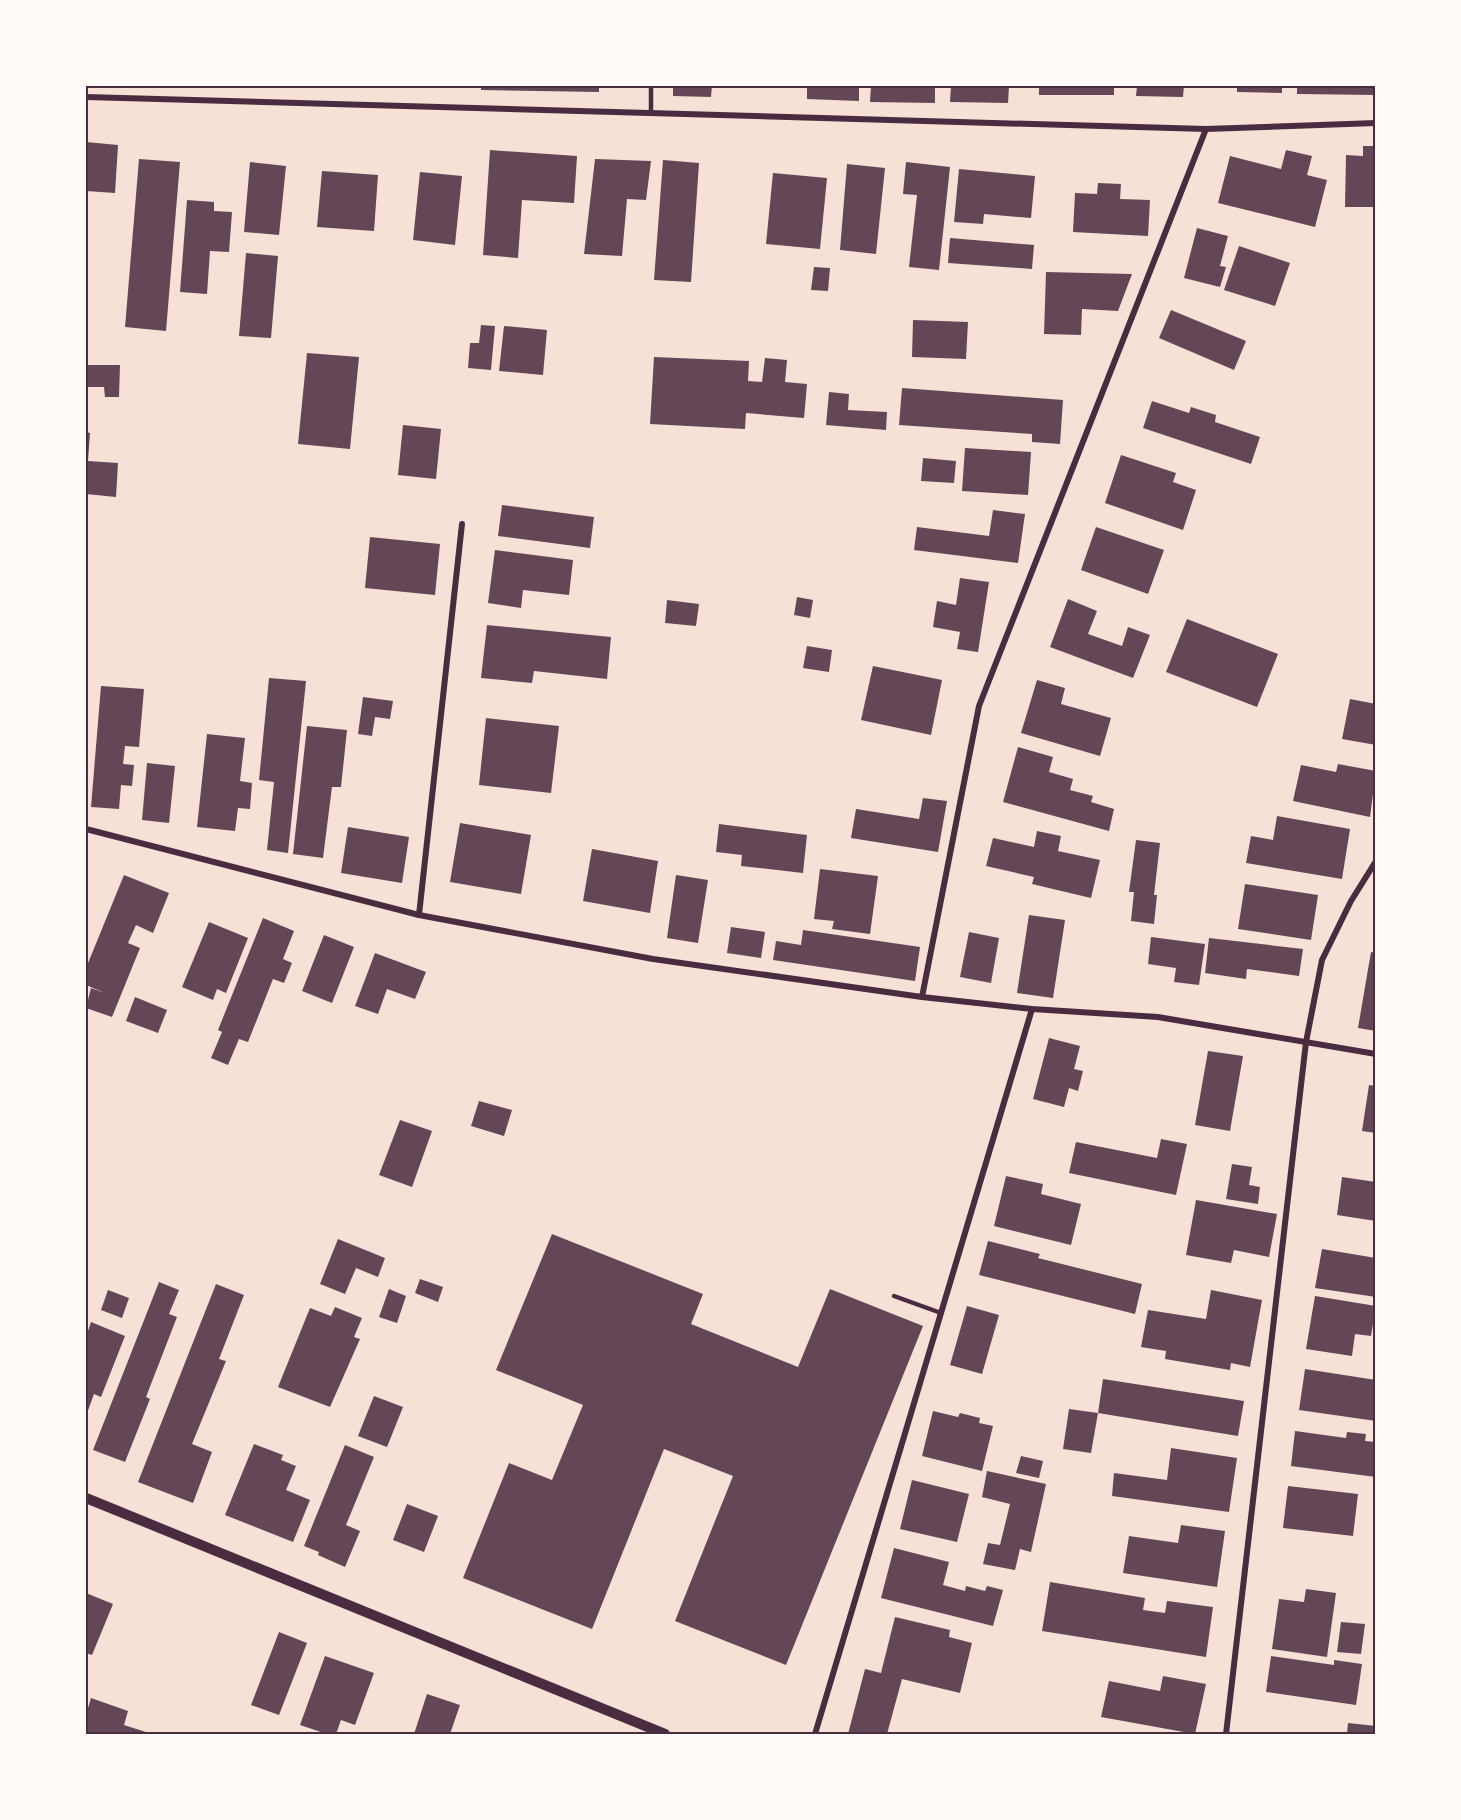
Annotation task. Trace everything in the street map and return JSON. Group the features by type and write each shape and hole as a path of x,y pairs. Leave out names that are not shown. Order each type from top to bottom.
{"street":[{"path":"86,97 1206,129 1376,123"},
{"path":"922,997 979,706 1206,129"},
{"path":"419,915 462,524"},
{"path":"86,829 419,915 652,959 922,997 1032,1009 1158,1017 1376,1054"},
{"path":"1226,1734 1306,1042 1322,960 1351,901 1376,861"},
{"path":"815,1734 1032,1009"},
{"path":"86,1498 665,1734"}],"lane":[{"path":"651,86 651,113"},
{"path":"894,1296 941,1313"}],"building":[{"path":"481,86 599,86 599,92 481,90"},
{"path":"673,86 712,86 711,97 673,96"},
{"path":"807,86 859,86 859,101 807,99"},
{"path":"871,86 935,86 935,103 870,102"},
{"path":"951,86 1009,86 1008,103 950,102"},
{"path":"1039,86 1114,86 1114,95 1039,95"},
{"path":"1137,86 1184,86 1183,97 1136,96"},
{"path":"1237,86 1282,86 1282,93 1237,92"},
{"path":"1297,86 1376,86 1376,95 1297,94"},
{"path":"86,142 118,145 115,193 86,191"},
{"path":"1363,146 1376,146 1376,207 1345,207 1346,155 1363,156"},
{"path":"490,150 577,156 574,203 522,200 518,258 483,255"},
{"path":"1286,150 1312,156 1307,175 1327,180 1315,227 1218,203 1230,156 1281,169"},
{"path":"139,159 180,162 166,331 125,327"},
{"path":"595,159 651,161 646,200 627,199 622,256 584,254"},
{"path":"663,160 699,163 691,282 654,280"},
{"path":"250,162 286,166 279,235 244,232"},
{"path":"906,162 950,167 939,270 909,267 917,195 903,194"},
{"path":"847,164 885,168 876,254 840,250"},
{"path":"959,169 1035,176 1031,218 984,214 983,224 954,222"},
{"path":"322,171 378,175 374,231 317,227"},
{"path":"420,172 462,176 455,245 413,240"},
{"path":"773,173 827,178 820,249 766,244"},
{"path":"1098,183 1121,184 1120,199 1150,200 1148,236 1073,232 1075,193 1097,194"},
{"path":"187,200 214,202 214,211 232,212 229,252 210,251 207,294 180,292"},
{"path":"1197,228 1228,236 1220,266 1226,267 1220,287 1184,278"},
{"path":"950,238 1034,245 1032,269 948,263"},
{"path":"1239,246 1290,263 1275,306 1224,290"},
{"path":"246,253 278,256 271,338 239,336"},
{"path":"814,267 830,268 828,291 811,290"},
{"path":"1046,272 1132,274 1118,311 1082,309 1081,335 1044,334"},
{"path":"1171,310 1246,341 1234,370 1159,338"},
{"path":"913,320 968,322 966,359 912,357"},
{"path":"481,325 495,326 491,370 468,368 470,343 479,343"},
{"path":"504,326 547,330 543,375 499,371"},
{"path":"307,353 359,357 350,449 298,444"},
{"path":"654,357 749,361 748,381 762,382 765,358 787,360 785,382 807,384 804,418 746,413 745,429 650,424"},
{"path":"88,365 120,365 119,397 105,397 104,387 87,387"},
{"path":"902,388 1063,400 1060,444 1032,442 1032,434 899,425"},
{"path":"829,392 849,394 848,410 887,412 886,430 826,425"},
{"path":"1152,401 1189,413 1191,407 1216,415 1215,422 1260,437 1251,464 1143,428"},
{"path":"403,425 441,429 436,479 398,475"},
{"path":"86,432 90,433 88,461 118,463 116,497 86,494"},
{"path":"965,448 1031,452 1028,495 962,491"},
{"path":"1121,455 1176,473 1173,482 1196,490 1183,530 1105,503"},
{"path":"923,458 956,461 954,483 921,481"},
{"path":"502,505 594,517 590,548 498,536"},
{"path":"993,510 1025,514 1018,563 914,550 917,527 989,536"},
{"path":"1096,527 1164,550 1148,594 1081,570"},
{"path":"370,537 440,544 435,595 365,588"},
{"path":"495,550 573,560 569,595 523,590 521,608 488,603"},
{"path":"960,578 989,582 978,652 957,649 960,632 933,627 937,601 956,605"},
{"path":"797,597 813,600 810,618 794,615"},
{"path":"1068,599 1097,611 1088,634 1122,646 1128,627 1150,635 1133,678 1050,647"},
{"path":"667,600 699,604 696,626 665,623"},
{"path":"1187,619 1278,654 1257,707 1166,672"},
{"path":"487,625 611,637 607,679 534,671 532,683 481,678"},
{"path":"807,646 832,650 829,672 803,668"},
{"path":"873,666 942,680 931,735 861,720"},
{"path":"269,678 306,681 288,853 267,850 274,782 259,780"},
{"path":"1037,680 1065,688 1061,704 1111,718 1100,756 1021,733"},
{"path":"101,686 144,689 139,747 125,746 123,764 134,765 132,786 121,785 119,809 91,807"},
{"path":"363,697 393,701 390,719 375,717 372,736 358,734"},
{"path":"1350,699 1376,704 1376,745 1342,739"},
{"path":"486,718 559,726 551,793 479,785"},
{"path":"307,726 347,730 341,787 332,787 323,858 293,854"},
{"path":"207,734 245,738 240,781 252,783 250,809 238,808 235,831 197,827"},
{"path":"1018,747 1053,757 1049,772 1073,779 1070,790 1093,796 1091,802 1114,809 1109,831 1003,802"},
{"path":"147,763 175,766 169,823 142,820"},
{"path":"1338,764 1376,771 1370,817 1293,801 1301,765 1336,772"},
{"path":"923,798 947,801 938,852 851,838 856,809 919,819"},
{"path":"1277,816 1350,829 1342,879 1246,863 1251,836 1273,840"},
{"path":"460,823 531,835 521,894 450,882"},
{"path":"719,824 807,835 803,873 741,866 742,855 716,852"},
{"path":"348,827 409,837 402,883 341,873"},
{"path":"1037,831 1061,836 1058,851 1100,860 1091,898 1032,884 1034,877 986,866 993,838 1034,847"},
{"path":"1136,840 1160,843 1154,895 1157,895 1154,924 1131,921 1134,892 1129,892"},
{"path":"592,849 658,861 650,913 583,901"},
{"path":"820,869 878,876 870,934 832,929 834,921 814,919"},
{"path":"124,875 169,893 153,933 136,925 128,943 140,948 112,1017 86,1008 91,988 105,993 86,985 86,968"},
{"path":"676,875 708,880 698,943 667,938"},
{"path":"1245,884 1318,895 1311,940 1238,929"},
{"path":"1029,915 1065,920 1053,998 1017,993"},
{"path":"263,918 294,931 283,959 292,963 284,983 273,979 248,1042 239,1039 228,1065 211,1058 222,1032 218,1030"},
{"path":"209,922 248,938 226,993 217,989 213,1000 182,987"},
{"path":"731,927 765,932 761,958 727,953"},
{"path":"803,930 920,947 915,981 773,960 776,941 801,945"},
{"path":"969,932 999,938 991,983 960,977"},
{"path":"324,935 354,947 332,1003 302,991"},
{"path":"1151,937 1205,944 1199,985 1174,982 1176,968 1148,964"},
{"path":"1209,938 1303,949 1299,976 1247,969 1246,979 1205,973"},
{"path":"1371,952 1376,953 1376,1031 1358,1028"},
{"path":"375,953 426,972 415,999 387,989 378,1014 355,1006"},
{"path":"135,997 167,1010 158,1033 126,1021"},
{"path":"1049,1038 1080,1046 1074,1069 1083,1071 1078,1091 1069,1088 1064,1107 1033,1099"},
{"path":"1208,1051 1243,1056 1230,1131 1195,1125"},
{"path":"1369,1085 1376,1086 1376,1133 1362,1131"},
{"path":"479,1101 512,1110 504,1136 471,1126"},
{"path":"400,1120 432,1131 412,1187 379,1175"},
{"path":"1161,1139 1187,1144 1176,1195 1069,1173 1076,1142 1157,1158"},
{"path":"1232,1164 1252,1167 1249,1185 1260,1187 1258,1204 1226,1199"},
{"path":"1006,1176 1043,1184 1041,1194 1081,1204 1071,1245 994,1226"},
{"path":"1342,1177 1376,1182 1376,1221 1337,1215"},
{"path":"1196,1200 1277,1214 1269,1257 1234,1250 1231,1263 1186,1255"},
{"path":"552,1234 703,1294 691,1324 798,1367 830,1289 923,1326 786,1665 675,1621 733,1476 664,1449 592,1629 463,1578 509,1463 552,1480 583,1405 496,1370"},
{"path":"338,1239 385,1258 378,1277 356,1268 345,1294 320,1284"},
{"path":"988,1241 1040,1254 1038,1258 1142,1284 1135,1314 979,1275"},
{"path":"1322,1249 1376,1258 1376,1297 1315,1288"},
{"path":"420,1279 443,1287 438,1302 415,1293"},
{"path":"159,1282 179,1290 169,1314 177,1317 146,1397 150,1399 125,1462 93,1450"},
{"path":"216,1284 244,1295 219,1359 226,1361 192,1444 212,1452 193,1503 138,1482"},
{"path":"389,1289 406,1296 397,1323 379,1317"},
{"path":"108,1290 129,1298 122,1318 101,1310"},
{"path":"1211,1290 1262,1300 1250,1367 1231,1363 1230,1370 1165,1359 1166,1351 1141,1347 1148,1310 1206,1319"},
{"path":"1315,1296 1376,1306 1371,1336 1355,1334 1352,1356 1306,1349"},
{"path":"967,1306 999,1315 982,1374 950,1365"},
{"path":"335,1307 362,1318 354,1337 360,1339 330,1407 278,1387 310,1308 331,1316"},
{"path":"91,1322 125,1336 101,1397 94,1394 86,1416 86,1337"},
{"path":"1305,1369 1376,1380 1376,1421 1299,1410"},
{"path":"1103,1379 1244,1401 1238,1436 1098,1413"},
{"path":"374,1396 403,1407 387,1447 358,1436"},
{"path":"1069,1409 1098,1413 1091,1453 1063,1449"},
{"path":"933,1411 958,1417 960,1413 980,1418 979,1423 993,1426 982,1471 922,1456"},
{"path":"1295,1431 1346,1438 1347,1432 1366,1434 1365,1441 1376,1442 1376,1477 1291,1466"},
{"path":"254,1444 283,1455 281,1460 296,1466 286,1490 310,1500 293,1542 225,1515"},
{"path":"345,1445 374,1457 346,1525 360,1531 345,1567 304,1546"},
{"path":"1171,1448 1237,1458 1229,1512 1112,1496 1114,1473 1167,1480"},
{"path":"1021,1456 1043,1461 1039,1478 1016,1473"},
{"path":"987,1471 1046,1484 1031,1552 1020,1549 1015,1570 983,1564 988,1543 1000,1545 1010,1504 982,1497"},
{"path":"912,1480 969,1494 957,1542 900,1529"},
{"path":"1288,1486 1358,1494 1353,1536 1283,1528"},
{"path":"407,1504 438,1516 424,1552 393,1540"},
{"path":"1181,1525 1225,1531 1217,1587 1123,1573 1129,1536 1178,1543"},
{"path":"894,1548 949,1562 943,1585 965,1591 966,1586 985,1591 987,1586 1003,1590 993,1626 881,1598"},
{"path":"1050,1582 1145,1598 1143,1610 1165,1613 1167,1601 1213,1607 1206,1657 1042,1631"},
{"path":"1306,1589 1336,1593 1327,1657 1272,1649 1279,1599 1304,1602"},
{"path":"86,1593 113,1604 92,1655 86,1653"},
{"path":"895,1617 950,1630 949,1637 972,1643 960,1693 902,1679 887,1734 848,1734 865,1669 881,1673"},
{"path":"1341,1622 1365,1624 1361,1654 1337,1652"},
{"path":"279,1632 307,1643 279,1715 251,1705"},
{"path":"325,1656 374,1673 355,1725 341,1720 336,1734 327,1734 300,1725"},
{"path":"1271,1656 1334,1665 1334,1660 1362,1664 1356,1705 1266,1692"},
{"path":"1163,1676 1206,1684 1195,1734 1101,1717 1109,1681 1160,1691"},
{"path":"427,1694 460,1705 450,1734 414,1734"},
{"path":"91,1698 128,1711 124,1725 146,1732 145,1734 86,1734 86,1715"},
{"path":"1348,1723 1376,1726 1376,1734 1347,1734"}]}
